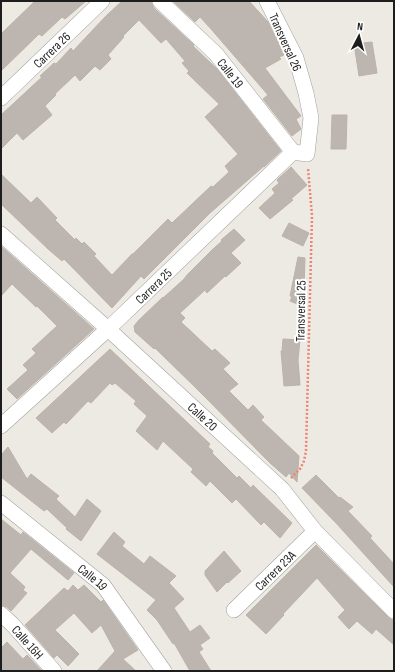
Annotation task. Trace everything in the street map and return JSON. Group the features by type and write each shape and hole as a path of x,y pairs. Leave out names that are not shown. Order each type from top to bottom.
{"street":[{"name":"Carrera 26","path":"1,98 102,1"},
{"name":"Calle 19","path":"160,1 216,54 300,153"},
{"name":"Transversal 26","path":"267,1 296,58 306,94 311,118 300,153"},
{"name":"Carrera 25","path":"1,426 300,153"},
{"name":"Calle 20","path":"1,234 108,329 282,489 315,532 394,610"},
{"name":"Calle 19","path":"1,503 103,585 161,670"},
{"name":"Carrera 23A","path":"234,610 315,532"},
{"name":"Calle 16H","path":"1,614 12,624 54,671"}],"path":[{"name":"Transversal 25","path":"300,153 312,216 306,451 304,461 300,468"}],"building":[{"path":"35,1 86,1 65,19 62,17 42,36 39,34 1,71 1,34"},
{"path":"122,1 151,1 154,8 194,45 193,46 217,69 281,151 210,213 144,279 141,276 112,308 64,259 62,261 48,249 1,204 1,174 31,203 37,197 57,218 55,220 75,240 76,238 82,244 84,242 96,254 94,256 112,275 168,219 172,223 211,186 213,187 229,172 225,166 238,154 205,117 219,104 187,73 189,71 182,63 185,61 166,39 161,43 139,20 123,36 124,37 108,55 111,59 100,70 95,66 80,81 75,75 55,94 56,95 45,106 52,115 23,140 17,133 1,149 1,115 42,77 40,76 54,63 56,64 71,48 73,51"},
{"path":"173,1 249,1 268,22 284,55 279,57 281,59 265,68 301,116 296,119 301,129 292,136 263,99 268,95 211,29 200,17 195,22"},
{"path":"372,42 377,73 359,76 354,44"},
{"path":"332,115 347,115 346,149 331,149"},
{"path":"291,167 307,185 291,199 293,200 270,219 259,208 275,193 272,189 279,183 277,180"},
{"path":"289,223 309,233 303,246 282,236"},
{"path":"234,229 245,240 231,253 241,263 207,293 205,290 180,313 185,318 181,322 212,351 215,349 230,363 223,369 238,384 229,391 248,410 253,405 264,417 261,420 299,456 297,482 289,473 286,477 270,463 155,348 154,349 135,332 134,326 139,320 183,280 222,241 221,240"},
{"path":"1,246 94,329 17,399 7,389 28,370 23,365 36,353 32,349 57,326 12,284 1,296"},
{"path":"298,257 305,258 305,287 302,306 290,301 292,297 290,296"},
{"path":"283,339 300,340 298,360 300,385 284,386 281,351"},
{"path":"110,349 210,444 208,447 213,451 212,453 237,478 239,476 251,488 253,485 292,523 280,538 264,522 261,525 236,499 232,503 210,481 206,486 191,472 193,469 163,441 157,450 136,431 147,416 134,404 136,401 115,383 112,385 110,383 91,403 88,401 66,424 64,422 52,433 36,418"},
{"path":"8,447 27,479 31,474 59,496 56,499 75,517 87,499 101,511 81,541 66,529 67,528 47,509 44,511 1,477 1,455"},
{"path":"316,475 339,498 340,497 353,507 348,511 372,536 370,538 394,564 394,587 302,488"},
{"path":"1,519 21,535 23,532 74,573 68,580 31,549 10,573 25,587 23,590 27,593 11,611 7,607 1,605"},
{"path":"114,532 125,542 122,546 144,564 150,556 176,576 169,583 184,599 174,608 190,632 200,625 210,638 200,645 203,649 199,652 211,671 190,671 174,643 173,644 157,620 147,610 156,600 97,554"},
{"path":"316,545 388,617 394,621 394,645 376,629 372,634 357,621 349,629 338,617 345,610 317,578 266,634 246,615"},
{"path":"224,551 241,571 217,592 205,575 205,571"},
{"path":"73,585 78,590 84,585 101,602 103,600 138,650 123,659 136,671 97,671 115,651 101,625 92,633 74,613 55,630 79,654 68,666 57,655 54,658 25,625 64,588 68,591"},
{"path":"7,642 23,659 27,655 41,670 1,671 1,648"}]}
